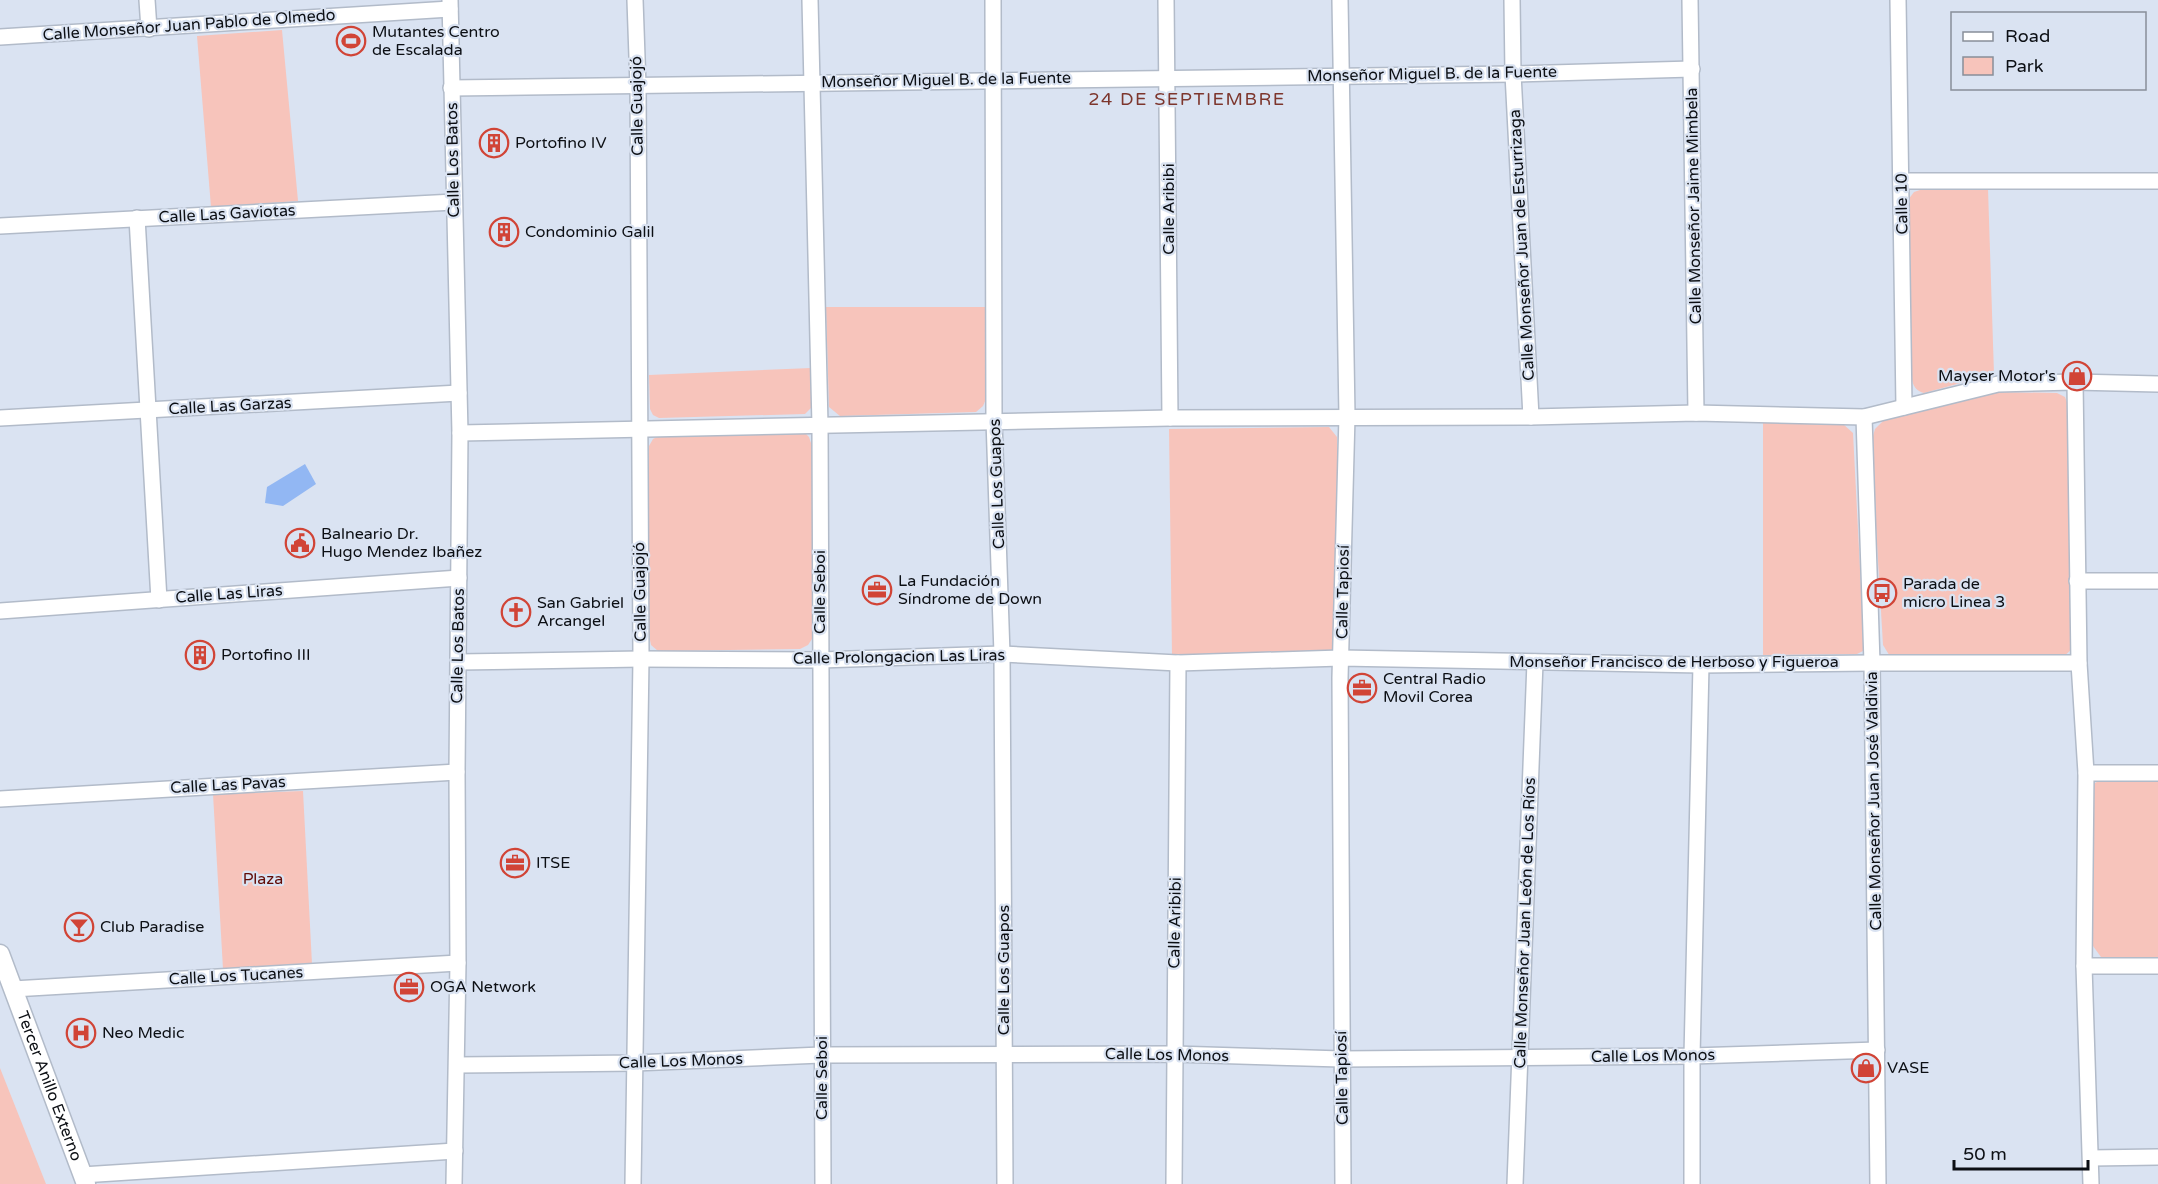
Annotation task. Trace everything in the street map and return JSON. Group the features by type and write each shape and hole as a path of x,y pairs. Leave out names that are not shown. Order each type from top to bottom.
{"street":[{"path":"147,0 148,28"},
{"name":"Calle Guajojó","path":"633,1184 641,659 638,86 635,0"},
{"name":"Calle Seboi","path":"810,0 820,425 823,1184"},
{"name":"Calle Los Guapos","path":"993,0 994,420 1002,654 1005,1184"},
{"name":"Calle Aribibi","path":"1166,0 1170,418"},
{"name":"Calle Tapiosí","path":"1340,0 1347,416 1341,658 1343,1184"},
{"name":"Calle Monseñor Juan de Esturrizaga","path":"1512,0 1513,74 1531,417"},
{"name":"Calle Monseñor Jaime Mimbela","path":"1690,0 1696,413"},
{"name":"Calle 10","path":"1898,0 1904,407"},
{"name":"Calle Monseñor Juan Pablo de Olmedo","path":"0,37 148,28 450,4"},
{"name":"Calle Los Batos","path":"450,4 460,433 458,963 454,1184"},
{"name":"Monseñor Miguel B. de la Fuente","path":"451,88 994,79 1513,74 1692,69"},
{"path":"1901,182 2158,181"},
{"name":"Calle Las Gaviotas","path":"0,226 454,202"},
{"path":"137,218 159,600"},
{"path":"460,433 994,420 1347,416 1531,417 1696,413 1864,417 1998,384 2075,382 2158,384"},
{"path":"2075,382 2079,663 2086,773 2084,966 2091,1184"},
{"name":"Calle Las Garzas","path":"0,418 459,393"},
{"name":"Calle Monseñor Juan José Valdivia","path":"1864,417 1872,663 1878,1184"},
{"name":"Calle Las Liras","path":"0,611 459,578"},
{"path":"2077,581 2158,581"},
{"name":"Calle Prolongacion Las Liras","path":"458,662 641,659 820,660 1002,654 1178,663 1341,658"},
{"name":"Monseñor Francisco de Herboso y Figueroa","path":"1341,658 1701,665 2079,663"},
{"name":"Calle Monseñor Juan León de Los Ríos","path":"1515,1184 1535,662"},
{"name":"Calle Aribibi","path":"1174,1184 1178,663"},
{"path":"1692,1184 1692,1056 1701,665"},
{"name":"Calle Las Pavas","path":"0,799 457,772"},
{"path":"2086,773 2158,773"},
{"name":"Tercer Anillo Externo","path":"0,954 84,1180"},
{"name":"Calle Los Tucanes","path":"13,989 458,963"},
{"path":"2084,966 2158,966"},
{"name":"Calle Los Monos","path":"457,1065 635,1063 821,1055 1174,1054 1341,1059 1692,1056 1877,1050"},
{"path":"84,1180 455,1151"},
{"path":"2091,1158 2158,1157"}],"green space":[{"path":"282,30 298,201 211,207 197,36"},
{"path":"1988,189 1994,374 1924,393 1916,389 1912,380 1908,200 1914,192 1920,190"},
{"path":"826,307 986,307 986,399 983,406 976,412 840,416 829,407"},
{"path":"811,368 812,403 811,408 805,414 659,418 653,415 650,409 649,375"},
{"path":"1991,392 2057,393 2065,397 2068,405 2072,649 2062,658 1891,658 1883,645 1871,443 1875,429 1883,421"},
{"path":"1763,422 1843,424 1853,433 1864,646 1863,651 1857,654 1763,655"},
{"path":"1329,427 1337,437 1340,645 1333,651 1172,657 1169,429"},
{"path":"805,433 813,449 814,636 808,645 800,649 658,651 651,645 649,635 649,446 653,439 661,435"},
{"path":"2099,781 2158,781 2158,957 2101,957 2093,946 2091,791 2093,784"},
{"name":"Plaza","path":"303,791 312,964 223,969 213,794"},
{"path":"0,1068 46,1184 0,1184"}],"water":[{"path":"305,464 316,484 283,506 265,503 267,487"}],"place":[{"name":"Mutantes Centro de Escalada","path":"351,41"},
{"name":"Portofino IV","path":"494,143"},
{"name":"Condominio Galil","path":"504,232"},
{"name":"Mayser Motor's","path":"2077,376"},
{"name":"Balneario Dr. Hugo Mendez Ibañez","path":"300,543"},
{"name":"La Fundación Síndrome de Down","path":"877,590"},
{"name":"Parada de micro Linea 3","path":"1882,593"},
{"name":"San Gabriel Arcangel","path":"516,612"},
{"name":"Portofino III","path":"200,655"},
{"name":"Central Radio Movil Corea","path":"1362,688"},
{"name":"ITSE","path":"515,863"},
{"name":"Club Paradise","path":"79,927"},
{"name":"OGA Network","path":"409,987"},
{"name":"Neo Medic","path":"81,1033"},
{"name":"VASE","path":"1866,1068"}],"district":[{"name":"24 DE SEPTIEMBRE","path":"1187,99"}]}
